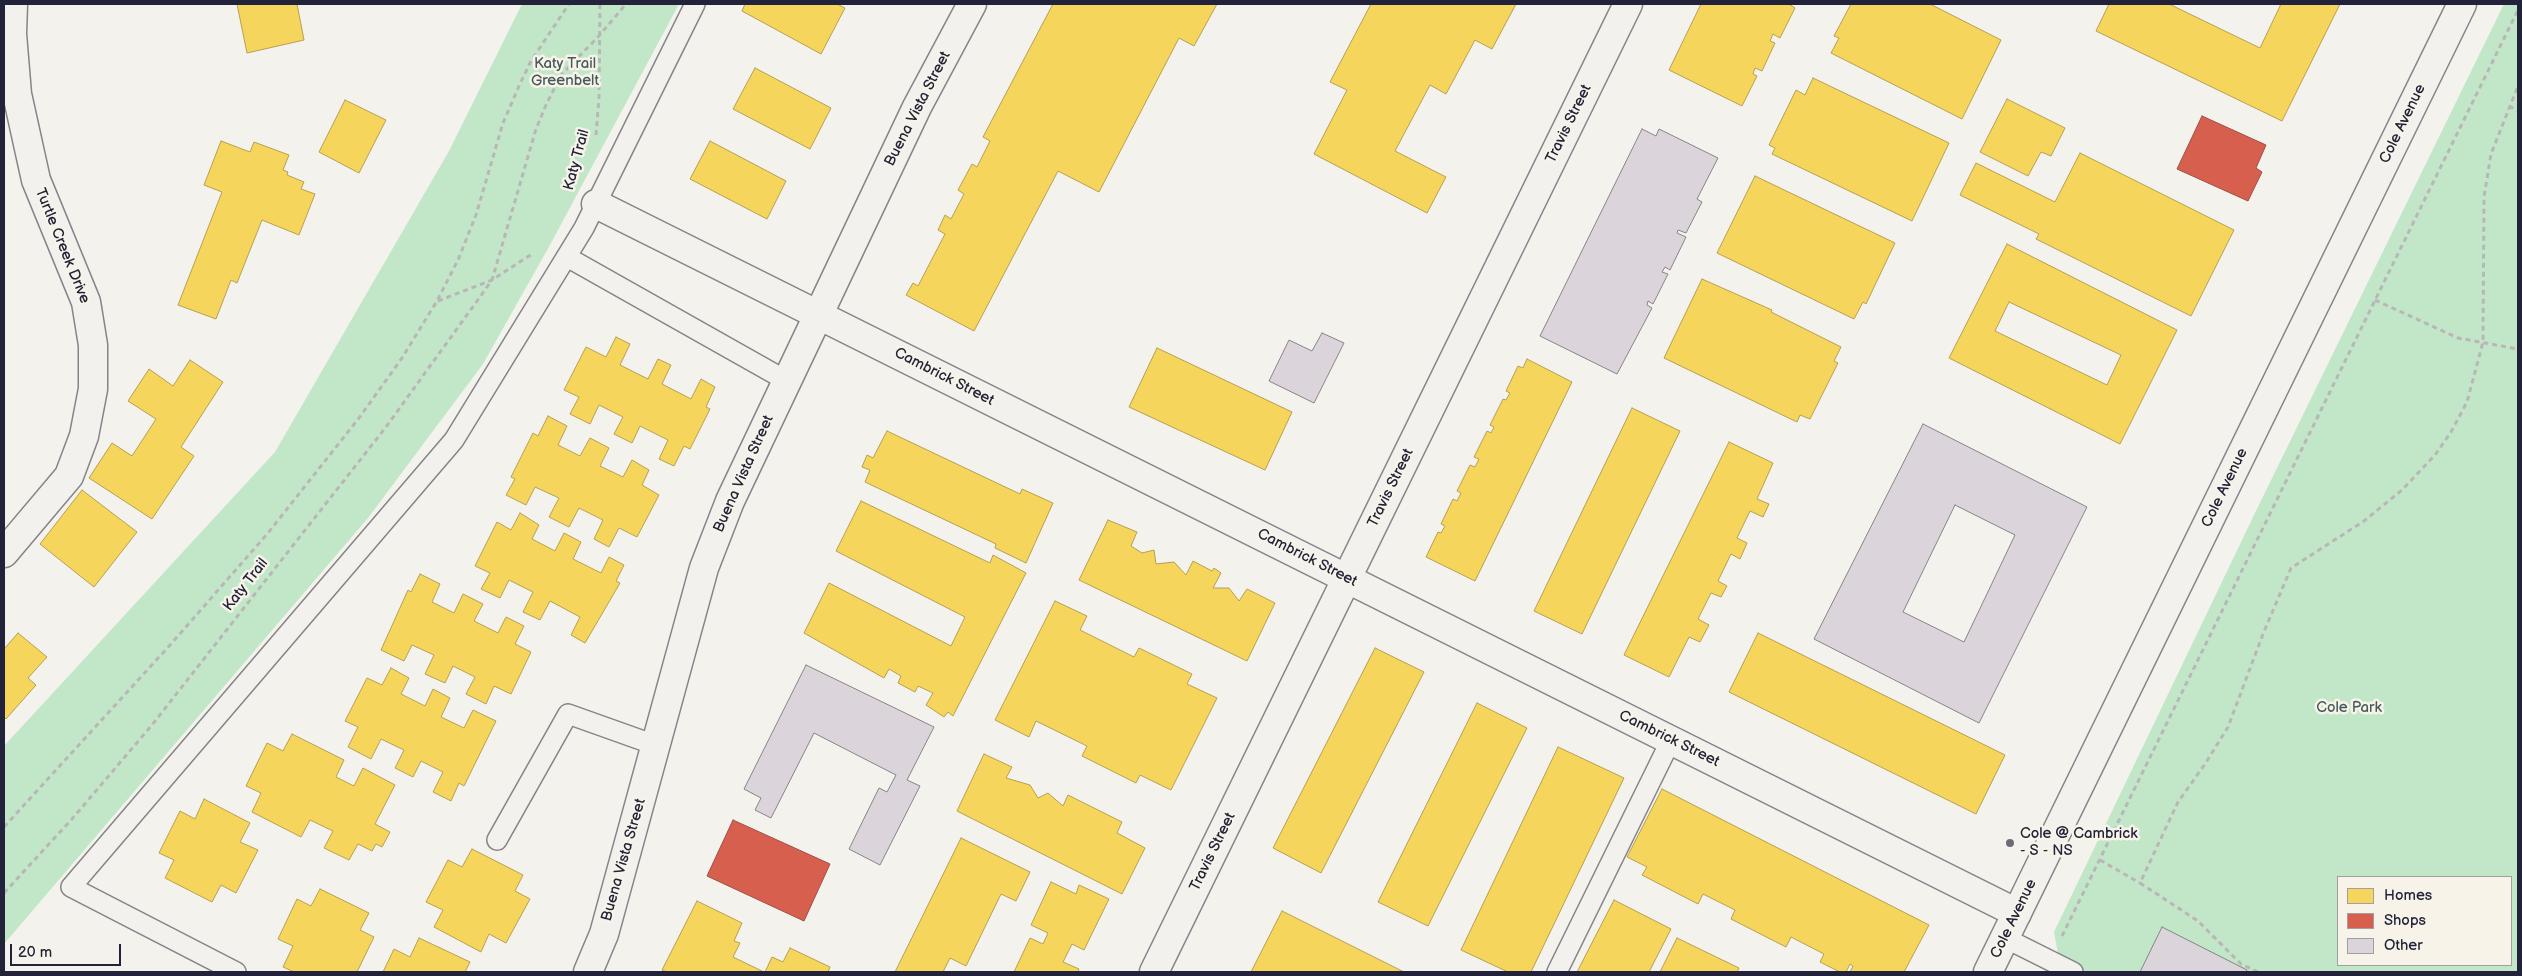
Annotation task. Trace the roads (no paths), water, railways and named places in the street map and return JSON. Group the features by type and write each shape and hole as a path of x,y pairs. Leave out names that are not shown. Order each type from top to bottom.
{"street":[{"name":"Turtle Creek Drive","path":"4,553 69,476 84,436 93,389 93,345 86,302 36,180 17,94 12,34 13,4"},
{"name":"Buena Vista Street","path":"588,972 604,934 704,568 730,501 917,107 972,4"},
{"name":"Travis Street","path":"1154,972 1628,4"},
{"name":"Cole Avenue","path":"1988,972 2462,4"},
{"name":"Cambrick Street","path":"596,204 819,313 2017,912"}],"lane":[{"path":"236,972 71,887 454,440 567,257 596,204 694,4"},
{"path":"567,257 787,380"},
{"path":"497,840 568,714 655,744"},
{"path":"1557,972 1671,740"},
{"path":"2005,938 2073,972"}],"place":[{"name":"Cole @ Cambrick - S - NS","path":"2010,843"}],"park label":[{"name":"Katy Trail Greenbelt","path":"565,72"},
{"name":"Cole Park","path":"2349,708"}]}
